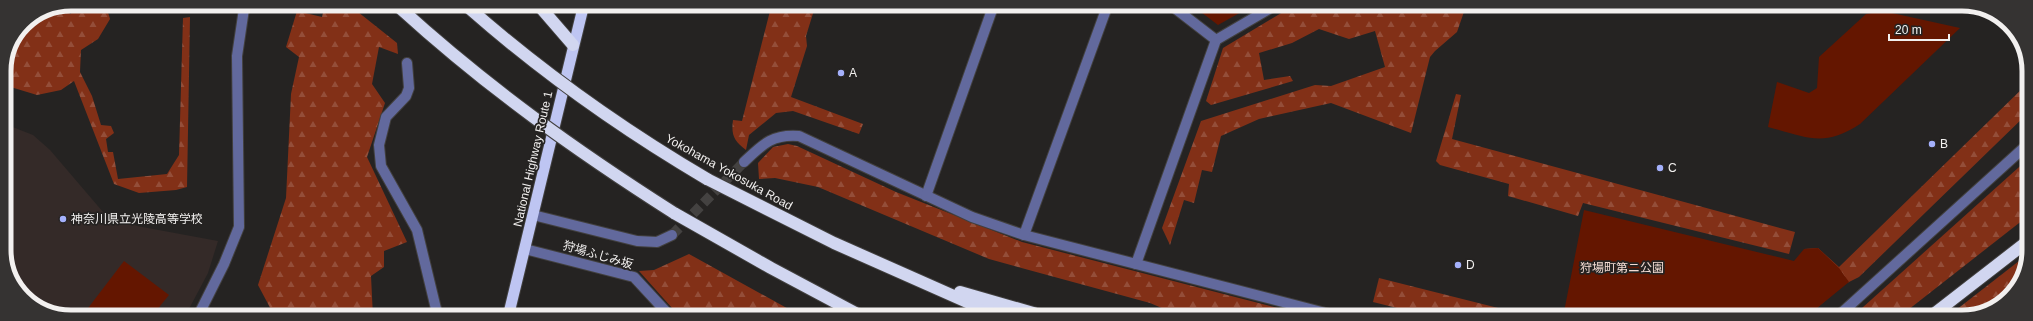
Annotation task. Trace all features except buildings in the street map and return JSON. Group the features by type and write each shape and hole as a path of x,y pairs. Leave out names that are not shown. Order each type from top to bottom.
{"highway":[{"path":"403,11 487,83 558,137 674,213 771,268 851,310"},
{"name":"Yokohama Yokosuka Road","path":"472,11 499,34 573,92 621,126 707,179 834,243 985,310"},
{"path":"544,11 574,45"},
{"name":"National Highway Route 1","path":"510,310 582,11"},
{"path":"1939,310 2022,246"},
{"path":"919,280 1023,310"}],"street":[{"path":"201,310 224,264 239,227 237,56 244,11"},
{"path":"926,196 992,11"},
{"path":"1024,235 1105,11"},
{"path":"1178,11 1216,40"},
{"path":"1136,264 1216,40 1265,11"},
{"path":"407,63 409,88 406,96 386,117 379,145 381,166 418,230 436,310"},
{"path":"744,162 772,138 784,135 799,136 972,217 1024,235 1314,310"},
{"path":"1846,310 2022,149"},
{"path":"533,215 648,243 665,240 672,235"},
{"name":"狩場ふじみ坂","path":"525,249 550,254 634,277 665,310"}],"shaded area":[{"name":"神奈川県立光陵高等学校","path":"11,126 33,135 50,150 103,212 137,226 218,241 208,273 188,310 71,310 55,308 44,304 34,298 23,287 14,269 11,250"}],"green space":[{"path":"68,11 70,14 74,11 108,11 110,19 98,39 81,50 80,72 92,96 101,125 111,126 114,133 106,139 108,152 113,152 118,179 167,174 179,155 183,18 190,17 187,187 176,190 139,193 114,184 74,81 61,90 37,95 11,87 12,59 21,38 38,21 59,12"},
{"path":"297,11 322,17 323,11 357,11 397,43 398,54 379,47 372,84 385,103 367,157 407,242 384,251 384,267 371,276 373,310 271,310 258,285 286,198 291,94 299,57 286,47"},
{"path":"770,11 814,11 806,36 807,46 791,97 863,124 859,134 793,111 776,113 749,135 746,150 736,141 732,130 733,120 742,121"},
{"path":"1200,11 1243,11 1218,25"},
{"path":"1285,11 1464,11 1457,32 1430,57 1411,133 1331,103 1259,119 1221,136 1212,172 1202,170 1194,203 1184,200 1170,245 1162,228 1201,121 1315,85 1331,86 1385,67 1375,31 1349,39 1319,29 1292,43 1259,53 1264,80 1290,76 1293,81 1211,105 1206,101 1223,48"},
{"path":"1883,11 1960,28 1860,124 1847,131 1836,136 1815,138 1804,137 1768,127 1777,82 1809,93 1817,88 1819,57 1866,14"},
{"path":"2022,89 2022,119 1859,277 1845,284 1814,310 1806,310 1804,249 1818,248 1839,267"},
{"path":"1456,94 1461,95 1452,139 1795,232 1789,254 1583,203 1578,216 1508,196 1509,184 1440,165 1436,161"},
{"path":"788,144 797,146 896,192 1022,242 1286,310 1166,310 1150,303 989,259 818,187 775,178 759,179 758,163 773,147"},
{"path":"2022,164 2022,221 1908,310 1860,310"},
{"name":"狩場町第ニ公園","path":"1584,210 1794,261 1804,249 1818,248 1839,268 1849,282 1815,310 1564,310"},
{"path":"689,254 790,310 674,310 639,271 654,270"},
{"path":"2021,260 2016,277 2010,287 2002,295 1981,307 1956,310"},
{"path":"124,261 169,295 157,310 87,310"},
{"path":"1379,278 1506,310 1405,310 1373,302"}],"tunnel":[{"path":"672,235 744,162"}],"place":[{"name":"A","path":"841,73"},
{"name":"B","path":"1932,144"},
{"name":"C","path":"1660,168"},
{"name":"神奈川県立光陵高等学校","path":"63,219"},
{"name":"D","path":"1458,265"}]}
